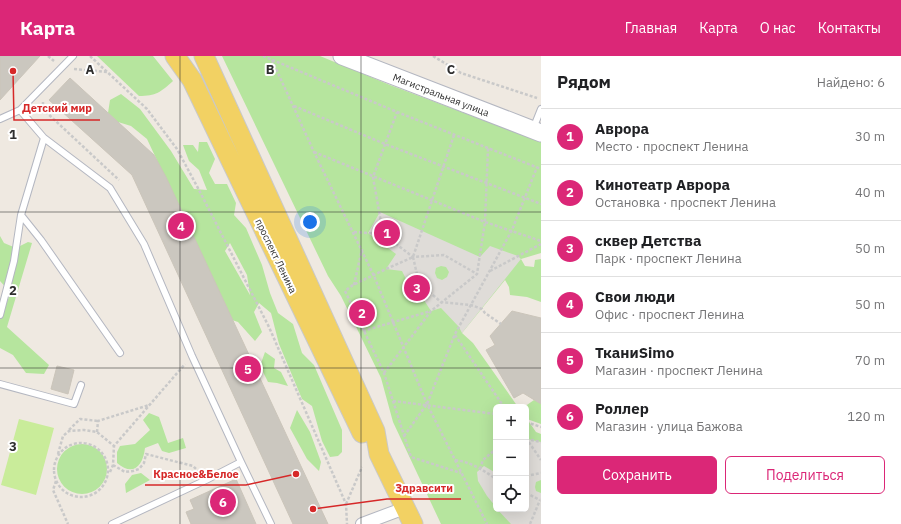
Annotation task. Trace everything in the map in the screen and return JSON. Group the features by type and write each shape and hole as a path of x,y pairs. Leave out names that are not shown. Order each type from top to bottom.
{"main road":[{"name":"проспект Ленина","path":"175,56 192,80 363,436 379,454 409,516"},
{"name":"проспект Ленина","path":"204,56 375,431 379,454"},
{"name":"Магистральная улица","path":"342,56 537,132"}],"street":[{"path":"362,524 409,516"}],"lane":[{"path":"0,119 20,110 73,56"},
{"path":"537,132 541,109"},
{"path":"20,110 44,138 110,188 144,244 192,356 271,524"},
{"path":"0,315 14,261 21,216 44,138"},
{"path":"21,216 41,240 120,353"},
{"path":"0,384 74,404 81,385"},
{"path":"112,524 241,462"}],"path":[{"path":"90,56 147,109 177,148 269,327 346,504 347,524"},
{"path":"263,56 454,135 541,168"},
{"path":"432,56 461,73 541,100"},
{"path":"272,60 314,152 362,249 392,323 404,346 427,404 487,524"},
{"path":"294,106 385,144 541,204"},
{"path":"382,234 380,212 373,177 397,112"},
{"path":"454,135 413,257 419,283 441,302 471,305 482,309 485,313 501,324"},
{"path":"384,373 432,310 477,274 485,222 488,148"},
{"path":"314,152 485,222 541,241"},
{"path":"404,436 427,404 455,334 512,230 537,167"},
{"path":"354,232 382,234 413,257"},
{"path":"489,271 541,244"},
{"path":"354,285 362,249"},
{"path":"462,474 411,457 384,373 345,291 386,269 413,257 444,255 477,274"},
{"path":"363,331 432,310"},
{"path":"455,334 502,404"},
{"path":"108,475 113,465 114,446 192,356"},
{"path":"393,401 427,404 493,414"},
{"path":"57,457 61,451 75,443 82,442 90,444 103,452 109,467 108,475 102,489 95,494 80,498 72,496 60,487 56,480 54,465 63,436 80,419 98,421 149,405"},
{"path":"97,432 98,421"},
{"path":"529,423 541,427"},
{"path":"69,431 84,430 97,432 114,446"},
{"path":"529,439 541,442"},
{"path":"527,440 541,460"},
{"path":"480,469 483,460 493,452"},
{"path":"113,465 125,472 133,471 139,469 144,463 146,454 193,466 206,480"},
{"path":"455,460 465,462 493,477"},
{"path":"346,504 362,467"},
{"path":"529,475 541,473"},
{"path":"56,480 53,490 68,524"},
{"path":"529,494 540,500 530,524"}],"green space":[{"path":"97,56 153,56 173,81 158,93 139,96"},
{"path":"222,56 320,56 390,85 541,142 541,253 521,259 525,266 534,267 535,260 541,259 541,302 527,297 510,295 509,287 505,280 462,333 473,343 516,404 493,404 493,512 529,512 529,422 536,432 541,434 541,524 441,524 393,422 381,378 341,296 328,276"},
{"path":"121,94 140,109 171,151 194,189 207,190 199,170 189,161 183,145 193,145 198,152 199,142 207,142 215,159 209,173 215,184 227,184 236,203 234,215 246,228 262,265 270,293 278,313 293,324 302,353 314,365 342,430 342,452 338,456 330,457 322,441 312,406 302,399 279,344 271,313 259,303 254,312 262,332 255,341 238,322 232,320 147,139 131,126 118,122 108,113 110,100","holes":["230,243 247,275 250,295 225,251"]},
{"path":"0,236 4,243 16,248 28,242 32,243 7,327 49,365 44,374 26,373 13,355 0,348 0,316 11,293 0,281"},
{"path":"265,352 275,359 274,368 281,372 288,386 268,382 260,366"},
{"path":"534,400 541,403 541,424 529,420 528,404"},
{"path":"297,410 310,432 321,462 319,471 307,459 290,428"},
{"path":"149,413 159,417 168,443 183,438 186,448 169,453 162,451 158,443 145,448 142,460 136,468 128,469 123,467 117,463 117,452 120,446 135,444 150,430 143,420"},
{"path":"19,419 54,428 36,495 1,485"},
{"path":"82,444 92,446 100,451 105,459 107,469 105,479 100,487 92,492 82,494 72,492 64,487 59,479 57,469 59,459 64,451 72,446"},
{"path":"141,473 150,480 126,493 125,484 132,475"}],"shaded area":[{"path":"380,212 480,257 490,246 518,256 521,259 462,333 459,327 441,308 431,311 422,297 412,291 402,271 386,269 396,254 368,233","holes":["441,266 446,267 449,272 447,277 442,280 437,278 435,273 436,268"]},
{"path":"529,439 541,442 541,480 536,482 535,487 536,491 541,493 541,524 511,524 500,512 529,512"},
{"path":"484,466 493,471 493,503 478,481 477,472"}],"building":[{"path":"0,56 40,56 0,100"},
{"path":"70,78 154,155 166,177 328,524 293,524 132,175 49,100"},
{"path":"512,311 541,318 541,404 523,393 514,398 486,350 495,345 490,336"},
{"path":"57,366 74,370 68,394 51,389"},
{"path":"236,479 256,524 191,524 186,512 194,509 190,500"}],"place":[{"name":"Детский мир","path":"13,71"},
{"name":"Свои люди","path":"181,226"},
{"name":"Аврора","path":"387,233"},
{"name":"сквер Детства","path":"417,288"},
{"name":"Кинотеатр Аврора","path":"362,313"},
{"name":"ТканиSimo","path":"248,369"},
{"name":"Красное&Белое","path":"296,474"},
{"name":"Роллер","path":"223,502"},
{"name":"Здравсити","path":"313,509"}]}
